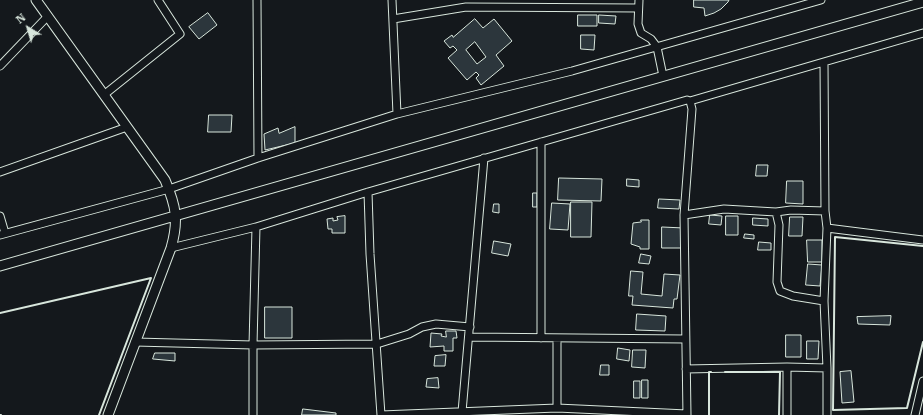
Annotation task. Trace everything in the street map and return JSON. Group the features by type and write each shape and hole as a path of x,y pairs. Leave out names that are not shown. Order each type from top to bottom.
{"street":[{"path":"36,0 105,94 165,180 169,189 176,217 175,232 171,248 108,415"},
{"path":"105,94 180,34 158,0"},
{"path":"257,0 258,158"},
{"path":"392,0 397,114"},
{"path":"639,0 638,24 642,33 651,39 657,47 662,76"},
{"path":"0,216 2,234 169,189 258,158 397,114 572,71 821,0"},
{"path":"0,266 176,217 923,2"},
{"path":"393,19 466,3 638,8"},
{"path":"0,66 48,16"},
{"path":"171,248 256,227 484,158 687,100 690,101 923,33"},
{"path":"824,62 825,211 827,228 824,301 827,368 827,415"},
{"path":"368,192 370,254 381,415 557,408 579,412 687,415 684,215 692,109 690,101"},
{"path":"0,172 127,127"},
{"path":"540,338 541,142"},
{"path":"462,412 484,158"},
{"path":"684,215 724,209 776,212 792,210 825,211"},
{"path":"776,212 779,225 777,282 780,291 794,296 824,301"},
{"path":"253,415 256,227"},
{"path":"827,228 923,240"},
{"path":"135,342 253,345 377,344 409,334 422,327 436,324 470,327"},
{"path":"469,337 685,339"},
{"path":"557,338 557,408"},
{"path":"686,369 787,367 827,368"},
{"path":"787,367 787,415"},
{"path":"915,415 923,383"}],"building":[{"path":"694,0 729,0 721,9 705,16 704,8 694,7"},
{"path":"208,13 217,25 199,39 189,27"},
{"path":"578,15 597,15 597,26 578,26"},
{"path":"599,15 616,16 615,24 599,23"},
{"path":"475,19 483,28 494,19 512,41 496,55 504,66 481,85 476,78 479,75 476,72 467,80 448,58 457,50 453,46 450,48 444,41 452,35 453,37","holes":["475,42 486,57 477,64 466,50"]},
{"path":"581,35 595,35 594,50 581,49"},
{"path":"209,115 232,115 231,132 208,132"},
{"path":"295,127 295,143 265,150 264,134 278,128 279,133"},
{"path":"757,165 768,165 767,176 756,176"},
{"path":"559,178 602,179 601,201 558,200"},
{"path":"627,179 639,180 639,187 627,186"},
{"path":"787,181 803,181 803,204 786,203"},
{"path":"533,193 537,193 537,207 533,207"},
{"path":"659,199 680,200 679,209 658,208"},
{"path":"571,202 592,202 591,237 571,237"},
{"path":"552,203 570,204 568,230 550,229"},
{"path":"494,204 499,204 499,213 493,212"},
{"path":"710,215 722,216 721,225 709,224"},
{"path":"345,216 345,233 332,233 332,229 328,229 327,219 333,218 333,221 338,220 337,217"},
{"path":"726,216 738,216 738,235 726,235"},
{"path":"790,217 803,217 802,236 789,236"},
{"path":"753,218 768,219 768,226 753,225"},
{"path":"641,220 649,220 649,249 640,249 640,247 631,244 633,223 641,222"},
{"path":"662,227 684,228 683,248 662,248"},
{"path":"745,234 754,235 754,239 744,238"},
{"path":"807,240 822,240 822,262 808,262"},
{"path":"494,241 511,244 508,256 492,253"},
{"path":"759,242 771,243 771,250 758,250"},
{"path":"641,254 651,256 649,264 639,263"},
{"path":"808,264 822,265 820,286 806,285"},
{"path":"631,271 643,272 641,294 662,296 664,274 680,275 677,299 674,299 673,308 632,305 633,296 629,296"},
{"path":"265,307 292,307 292,338 265,338"},
{"path":"637,314 666,316 665,331 636,330"},
{"path":"891,316 890,325 858,324 857,317"},
{"path":"446,331 456,331 457,338 453,338 453,351 444,351 444,346 430,347 431,333 442,334 441,336 446,337"},
{"path":"786,335 801,335 801,357 786,357"},
{"path":"807,341 819,341 818,359 807,359"},
{"path":"618,348 630,350 629,361 617,359"},
{"path":"633,350 646,350 645,368 632,367"},
{"path":"155,353 175,353 175,361 153,359"},
{"path":"446,355 445,366 434,366 435,356"},
{"path":"601,365 609,365 609,375 600,375"},
{"path":"851,371 854,402 842,403 840,372"},
{"path":"438,378 439,388 426,387 427,379"},
{"path":"642,380 648,380 648,398 642,398"},
{"path":"634,381 640,381 640,398 634,398"},
{"path":"303,409 336,413 336,415 302,415"}],"wall":[{"path":"923,246 835,237 833,410 907,408 923,342"},
{"path":"0,313 151,278 99,415"},
{"path":"709,415 709,372 711,372"},
{"path":"725,372 780,372 779,415"}]}
